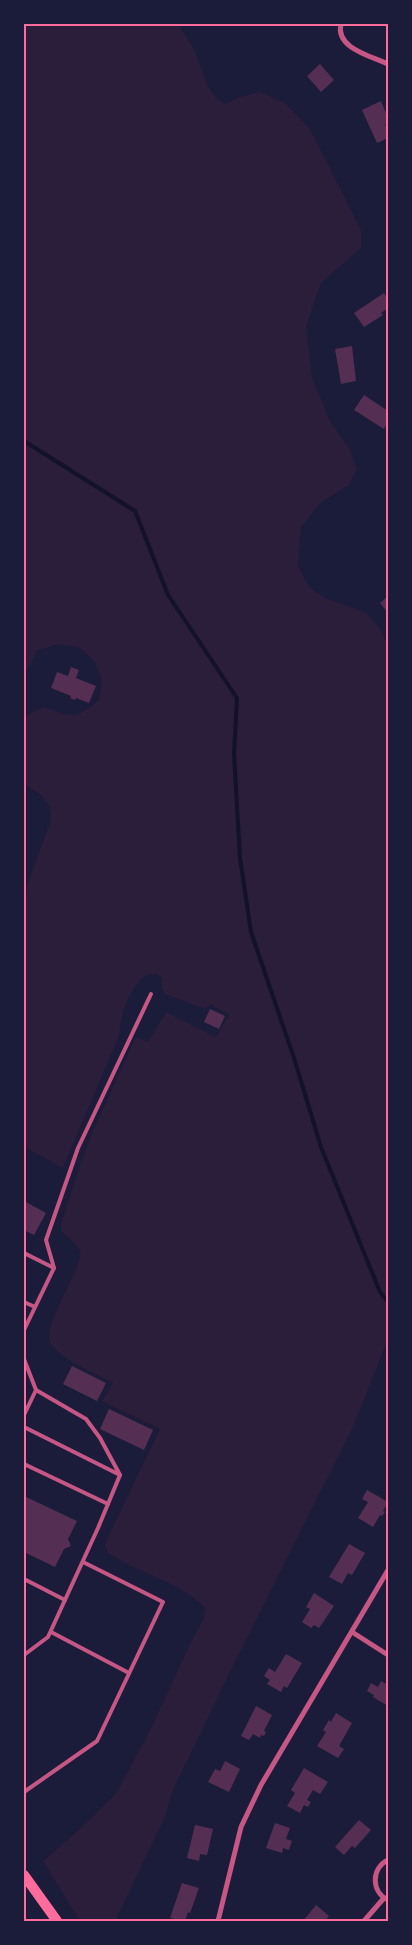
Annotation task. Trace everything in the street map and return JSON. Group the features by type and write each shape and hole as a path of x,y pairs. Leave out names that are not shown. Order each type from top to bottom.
{"main road":[{"path":"24,1875 57,1921"}],"street":[{"path":"342,24 340,33 347,44 388,64"},
{"path":"218,1921 237,1843 248,1812 261,1785 388,1570"},
{"path":"352,1632 388,1655"},
{"path":"364,1921 386,1899 376,1887 374,1880 379,1867 388,1860"}],"lane":[{"path":"24,1330 54,1268 46,1240 78,1148 152,994"},
{"path":"24,1253 54,1268"},
{"path":"24,1302 35,1308"},
{"path":"24,1359 36,1390 86,1419 100,1438 120,1475"},
{"path":"24,1415 36,1390"},
{"path":"24,1427 120,1475"},
{"path":"24,1464 108,1504"},
{"path":"24,1655 48,1637 51,1632 120,1475"},
{"path":"24,1792 97,1742 163,1602 82,1562"},
{"path":"24,1579 65,1600"},
{"path":"51,1632 130,1673"}],"shaded area":[{"path":"24,24 177,24 197,57 209,88 219,100 225,104 240,97 260,92 285,103 310,129 361,230 361,248 321,283 306,326 312,378 330,421 350,450 357,469 349,485 320,503 301,527 298,566 310,588 325,598 367,613 382,631 388,647 388,1339 354,1425 172,1792 165,1817 115,1921 80,1921 43,1861 116,1794 151,1728 204,1618 205,1607 182,1590 108,1553 105,1545 160,1429 102,1401 113,1383 70,1361 51,1344 49,1336 52,1325 80,1258 79,1248 61,1231 61,1224 93,1131 136,1037 148,1042 166,1012 216,1037 229,1015 210,1004 205,1009 165,994 162,988 162,978 157,974 151,974 142,978 134,988 124,1008 118,1038 63,1168 24,1147 24,903 28,883 51,820 50,807 40,794 24,784 24,718 32,712 45,707 68,715 85,711 99,700 102,680 95,662 80,648 60,644 38,650 26,672 24,682"}],"building":[{"path":"320,64 334,80 321,92 307,76"},
{"path":"381,101 388,118 388,123 385,124 388,138 377,143 362,110"},
{"path":"384,293 388,299 388,308 381,313 383,315 364,327 354,313"},
{"path":"352,346 356,381 341,384 335,349"},
{"path":"364,395 388,411 388,422 384,429 354,410"},
{"path":"388,596 388,613 380,603"},
{"path":"71,667 79,670 76,678 96,686 89,703 76,698 75,700 70,698 71,696 51,688 57,672 68,676"},
{"path":"210,1009 225,1016 219,1029 204,1022"},
{"path":"24,1201 46,1213 34,1235 24,1230"},
{"path":"72,1366 106,1383 97,1401 63,1384"},
{"path":"109,1409 153,1430 144,1450 100,1429"},
{"path":"367,1490 388,1502 383,1511 385,1512 382,1516 380,1515 373,1527 358,1518 368,1502 362,1499"},
{"path":"24,1496 77,1521 68,1539 71,1546 64,1549 55,1567 24,1552"},
{"path":"349,1544 365,1553 352,1575 348,1573 342,1584 329,1577"},
{"path":"314,1593 334,1606 319,1628 314,1625 311,1628 302,1622 310,1609 306,1607"},
{"path":"286,1654 302,1663 287,1688 284,1686 281,1692 267,1684 270,1680 264,1676 269,1668 275,1672"},
{"path":"381,1681 388,1685 388,1706 367,1691 371,1683 378,1687"},
{"path":"256,1706 272,1715 264,1731 266,1732 264,1736 261,1735 260,1738 253,1734 249,1740 241,1736"},
{"path":"336,1713 352,1723 339,1746 344,1749 338,1758 317,1746 326,1732 323,1730"},
{"path":"225,1761 240,1769 229,1792 208,1782 215,1769 220,1771"},
{"path":"304,1768 328,1782 320,1794 313,1790 307,1800 311,1802 308,1807 304,1805 300,1813 287,1806 295,1793 291,1790"},
{"path":"359,1820 371,1830 355,1848 352,1846 344,1855 335,1847"},
{"path":"275,1823 290,1828 286,1839 292,1841 289,1850 283,1848 282,1853 266,1848"},
{"path":"195,1825 213,1829 207,1855 200,1854 199,1861 187,1858"},
{"path":"182,1883 199,1888 185,1921 170,1918"},
{"path":"316,1905 329,1916 325,1921 303,1921"}],"waterway":[{"path":"24,441 135,511 168,595 237,698 234,754 240,858 251,932 294,1058 321,1147 380,1292 388,1302"}]}
